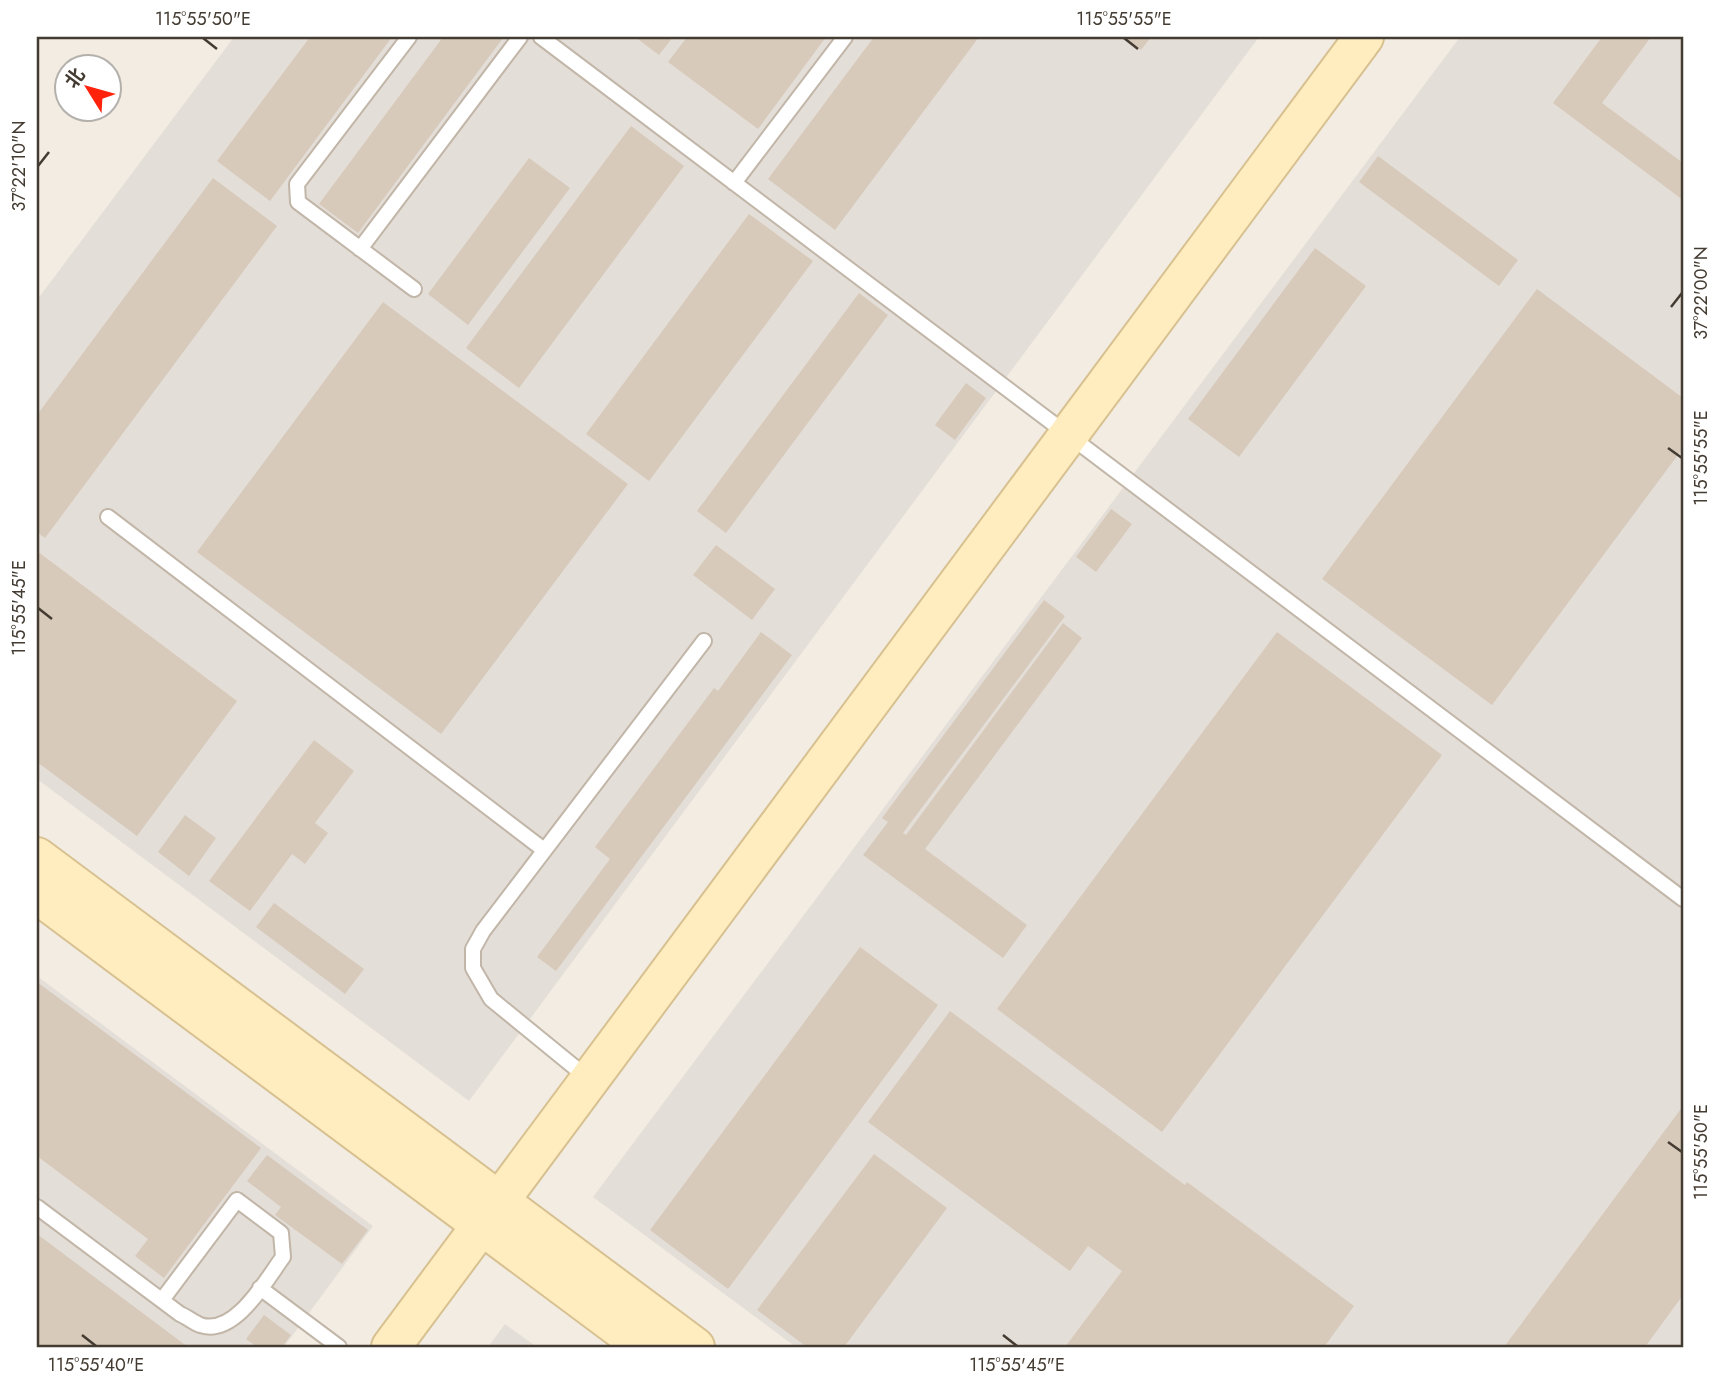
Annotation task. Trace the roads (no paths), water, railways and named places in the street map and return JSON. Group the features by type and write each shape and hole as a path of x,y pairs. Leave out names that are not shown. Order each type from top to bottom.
{"street":[{"path":"391,1347 1364,37"},
{"path":"37,857 491,1214 645,1347"},
{"path":"37,894 491,1214 695,1347"}],"lane":[{"path":"409,37 297,184 298,202 414,289"},
{"path":"360,248 520,37"},
{"path":"541,37 1683,899"},
{"path":"734,183 845,37"},
{"path":"108,517 544,850"},
{"path":"590,1080 491,999 473,968 473,949 483,931 704,641"},
{"path":"37,1207 162,1300 201,1325 226,1323 242,1312 283,1257 281,1233 237,1200 162,1300"},
{"path":"260,1288 340,1347"}]}
